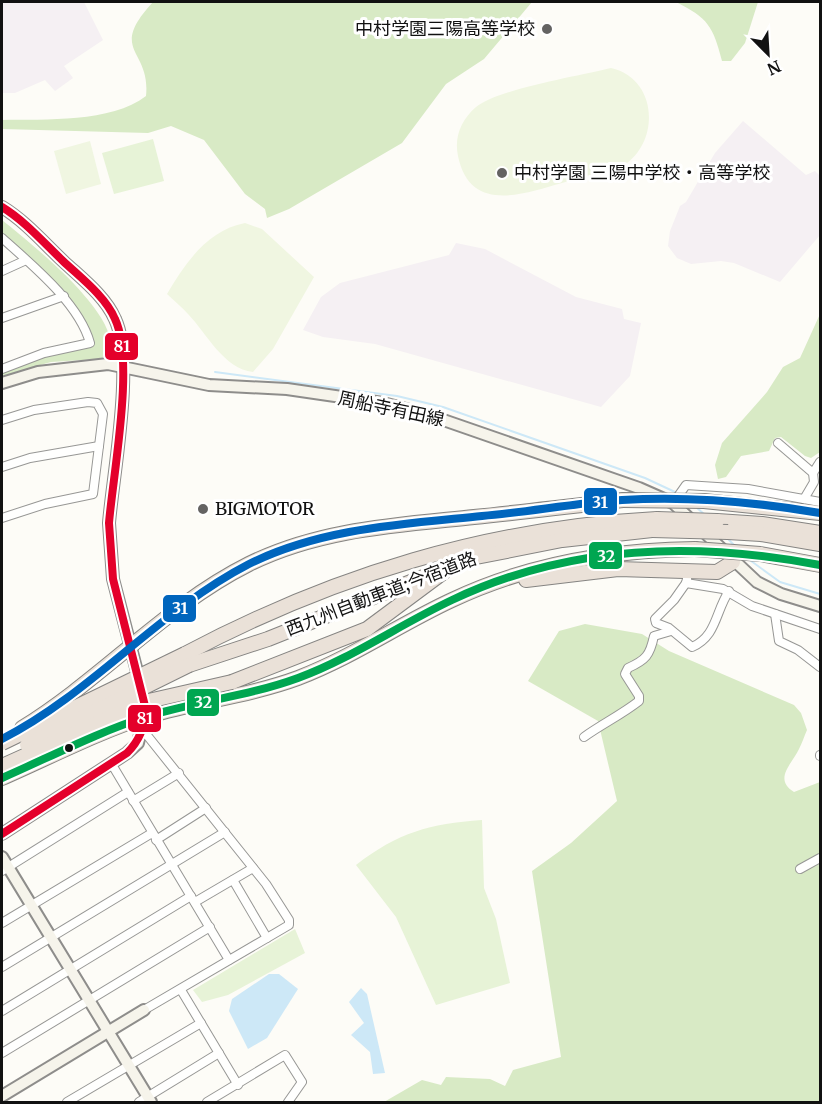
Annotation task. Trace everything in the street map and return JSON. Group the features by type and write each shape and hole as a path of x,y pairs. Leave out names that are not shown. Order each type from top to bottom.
{"highway":[{"path":"2,741 49,711 195,595 250,564 299,545 350,531 623,500 704,501 820,513"},
{"name":"西九州自動車道;今宿道路","path":"2,757 187,659 244,622 364,573 460,549 561,528 657,519 762,524 820,533"},
{"name":"西九州自動車道;今宿道路","path":"2,741 187,659 268,639 471,558 550,542 652,530 761,534 820,544"},
{"path":"544,551 614,533"},
{"path":"362,649 450,600 498,581 574,560 617,554 695,549 760,554 820,565"},
{"path":"2,766 144,702 232,682 367,629 412,597 439,574 471,558"},
{"path":"2,778 144,723 272,687 326,667 474,595 527,579 618,570 687,577 717,572 733,562"},
{"path":"412,597 432,588"}],"street":[{"path":"2,207 22,222 105,303 120,330 124,368 109,523 113,579 130,646 144,723 179,773 253,868 289,920 289,925 2,1096"},
{"path":"2,238 64,296 79,316 90,343 44,352 2,369"},
{"path":"2,271 24,261"},
{"path":"2,318 64,296"},
{"name":"周船寺有田線","path":"2,383 57,369 108,364 209,385 287,389 342,397 429,415 639,488 673,503 733,562 765,586 820,606"},
{"path":"2,420 34,410 88,402 97,403 103,414 93,494 45,504 2,518"},
{"path":"778,443 813,473"},
{"path":"2,467 30,458 99,446"},
{"path":"804,499 814,482 813,473 820,462"},
{"path":"673,503 686,485 748,489 820,502"},
{"path":"729,591 712,631 703,642 692,647 656,623 655,619 674,600 687,577 729,591 752,606 820,629"},
{"path":"775,614 773,619 779,641 792,647 820,667"},
{"path":"584,737 609,719 621,716 639,701 639,696 625,674 628,668 645,660 651,652 654,636 671,631"},
{"path":"2,834 138,743 144,723"},
{"path":"111,763 229,960"},
{"path":"133,801 179,773"},
{"path":"5,869 128,792"},
{"path":"2,923 206,808"},
{"path":"2,967 225,832"},
{"path":"2,856 5,869 31,906 109,1033 146,1101 219,1053"},
{"path":"800,869 820,858"},
{"path":"2,1011 70,969 193,899 253,868"},
{"path":"233,880 267,938"},
{"path":"2,1053 210,927"},
{"path":"181,990 238,1085"},
{"path":"67,1102 201,1023"},
{"path":"207,1102 285,1055 302,1082 288,1102"}],"shaded area":[{"path":"2,2 84,2 103,40 64,66 73,78 55,91 45,80 15,93 2,93"},
{"path":"743,121 806,175 815,171 820,176 820,235 780,282 734,263 721,261 691,264 677,258 668,246 670,231 680,206 686,202 715,153"},
{"path":"456,243 485,249 576,297 622,309 624,319 641,323 630,376 601,407 375,344 323,337 303,330 321,297 340,283 449,255"}],"green space":[{"path":"153,2 532,2 484,59 446,84 402,143 289,209 267,218 265,209 245,194 204,140 171,126 148,133 2,129 2,120 77,118 96,115 132,105 146,96 143,68 132,41 133,31 140,18"},
{"path":"676,2 758,2 745,43 731,61 722,61 716,39 708,24"},
{"path":"611,68 626,74 638,84 649,111 644,141 636,154 624,165 515,195 486,193 474,186 464,174 458,156 458,136 466,117 476,107 502,94"},
{"path":"153,139 164,181 114,194 102,153"},
{"path":"90,141 101,184 66,194 54,151"},
{"path":"2,220 52,262 89,302 103,321 110,339 109,355 99,359 51,362 2,376 2,372 48,356 94,345 90,329 70,298 2,232"},
{"path":"245,223 262,229 314,277 273,349 253,372 225,358 186,311 167,294 190,260 209,240 232,227"},
{"path":"820,314 820,452 811,458 805,456 781,437 775,438 769,451 741,456 726,477 718,479 715,465 722,443 767,392 783,367 800,358"},
{"path":"585,624 642,634 669,651 794,705 801,713 807,730 786,771 785,782 794,792 820,782 820,1102 384,1102 422,1080 441,1085 446,1077 490,1079 505,1086 513,1070 561,1057 532,871 571,843 617,801 598,721 528,681 559,631"},
{"path":"482,820 484,888 496,919 510,983 436,1005 396,917 356,865 386,845 415,832 446,824"},
{"path":"295,929 305,953 228,995 202,1002 193,990"}],"water":[{"path":"269,974 279,974 298,989 267,1038 248,1049 229,1011 232,999"},
{"path":"361,988 367,994 385,1073 373,1074 370,1052 351,1035 364,1023 349,1002"}],"waterway":[{"path":"215,372 397,396 443,407 645,478 675,492"},
{"path":"696,507 705,515"},
{"path":"728,539 736,547"},
{"path":"747,558 780,582 820,594"}],"transit line":[{"name":"81","path":"2,207 26,225 99,295 111,311 121,338 123,389 109,523 113,579 145,706 139,737 127,753 2,834"},
{"name":"31","path":"2,739 66,699 216,583 249,564 305,542 393,525 622,500 721,501 820,513"},
{"name":"32","path":"2,778 129,722 298,678 337,661 452,600 496,581 541,568 587,558 633,552 679,551 726,552 820,565"}],"place":[{"name":"中村学園三陽高等学校","path":"547,29"},
{"name":"中村学園 三陽中学校・高等学校","path":"502,173"},
{"name":"BIGMOTOR","path":"203,509"}]}
